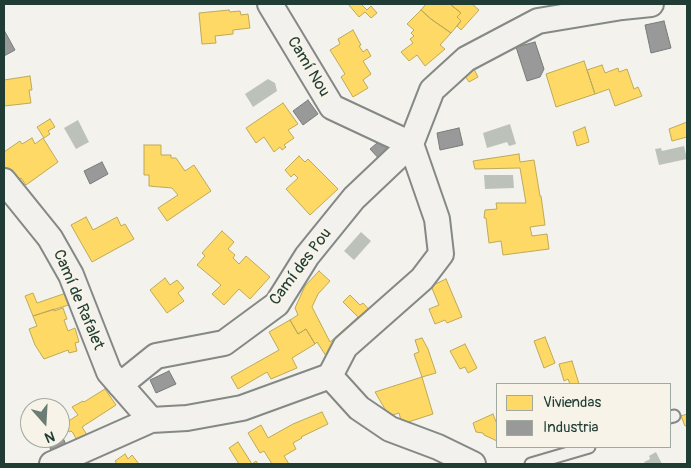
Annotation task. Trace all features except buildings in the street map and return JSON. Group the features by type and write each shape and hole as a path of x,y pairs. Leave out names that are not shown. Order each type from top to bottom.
{"street":[{"name":"Camí Nou","path":"270,4 332,107 411,144"},
{"path":"52,464 152,420 187,418 242,408 330,376 346,346 422,279 441,254 437,218 411,144 432,90 466,59 538,21 621,5 652,4"},
{"name":"Camí des Pou","path":"120,385 156,356 224,343 277,304 307,256 354,198 411,144"},
{"name":"Camí de Rafalet","path":"4,181 50,238 71,275 109,372 152,420"},
{"path":"330,376 359,408 390,429 438,447 472,464"}],"lane":[{"path":"531,464 586,448"}],"shaded area":[{"path":"268,79 275,83 277,91 253,107 245,94"},
{"path":"78,120 89,142 76,149 64,128"},
{"path":"510,124 516,144 509,146 507,142 487,148 483,133"},
{"path":"684,146 687,159 659,165 655,149 661,148 662,151"},
{"path":"484,175 513,175 514,188 485,189"},
{"path":"361,232 371,241 354,260 344,251"},
{"path":"656,452 662,464 645,464 644,462 650,459 649,456"}]}
